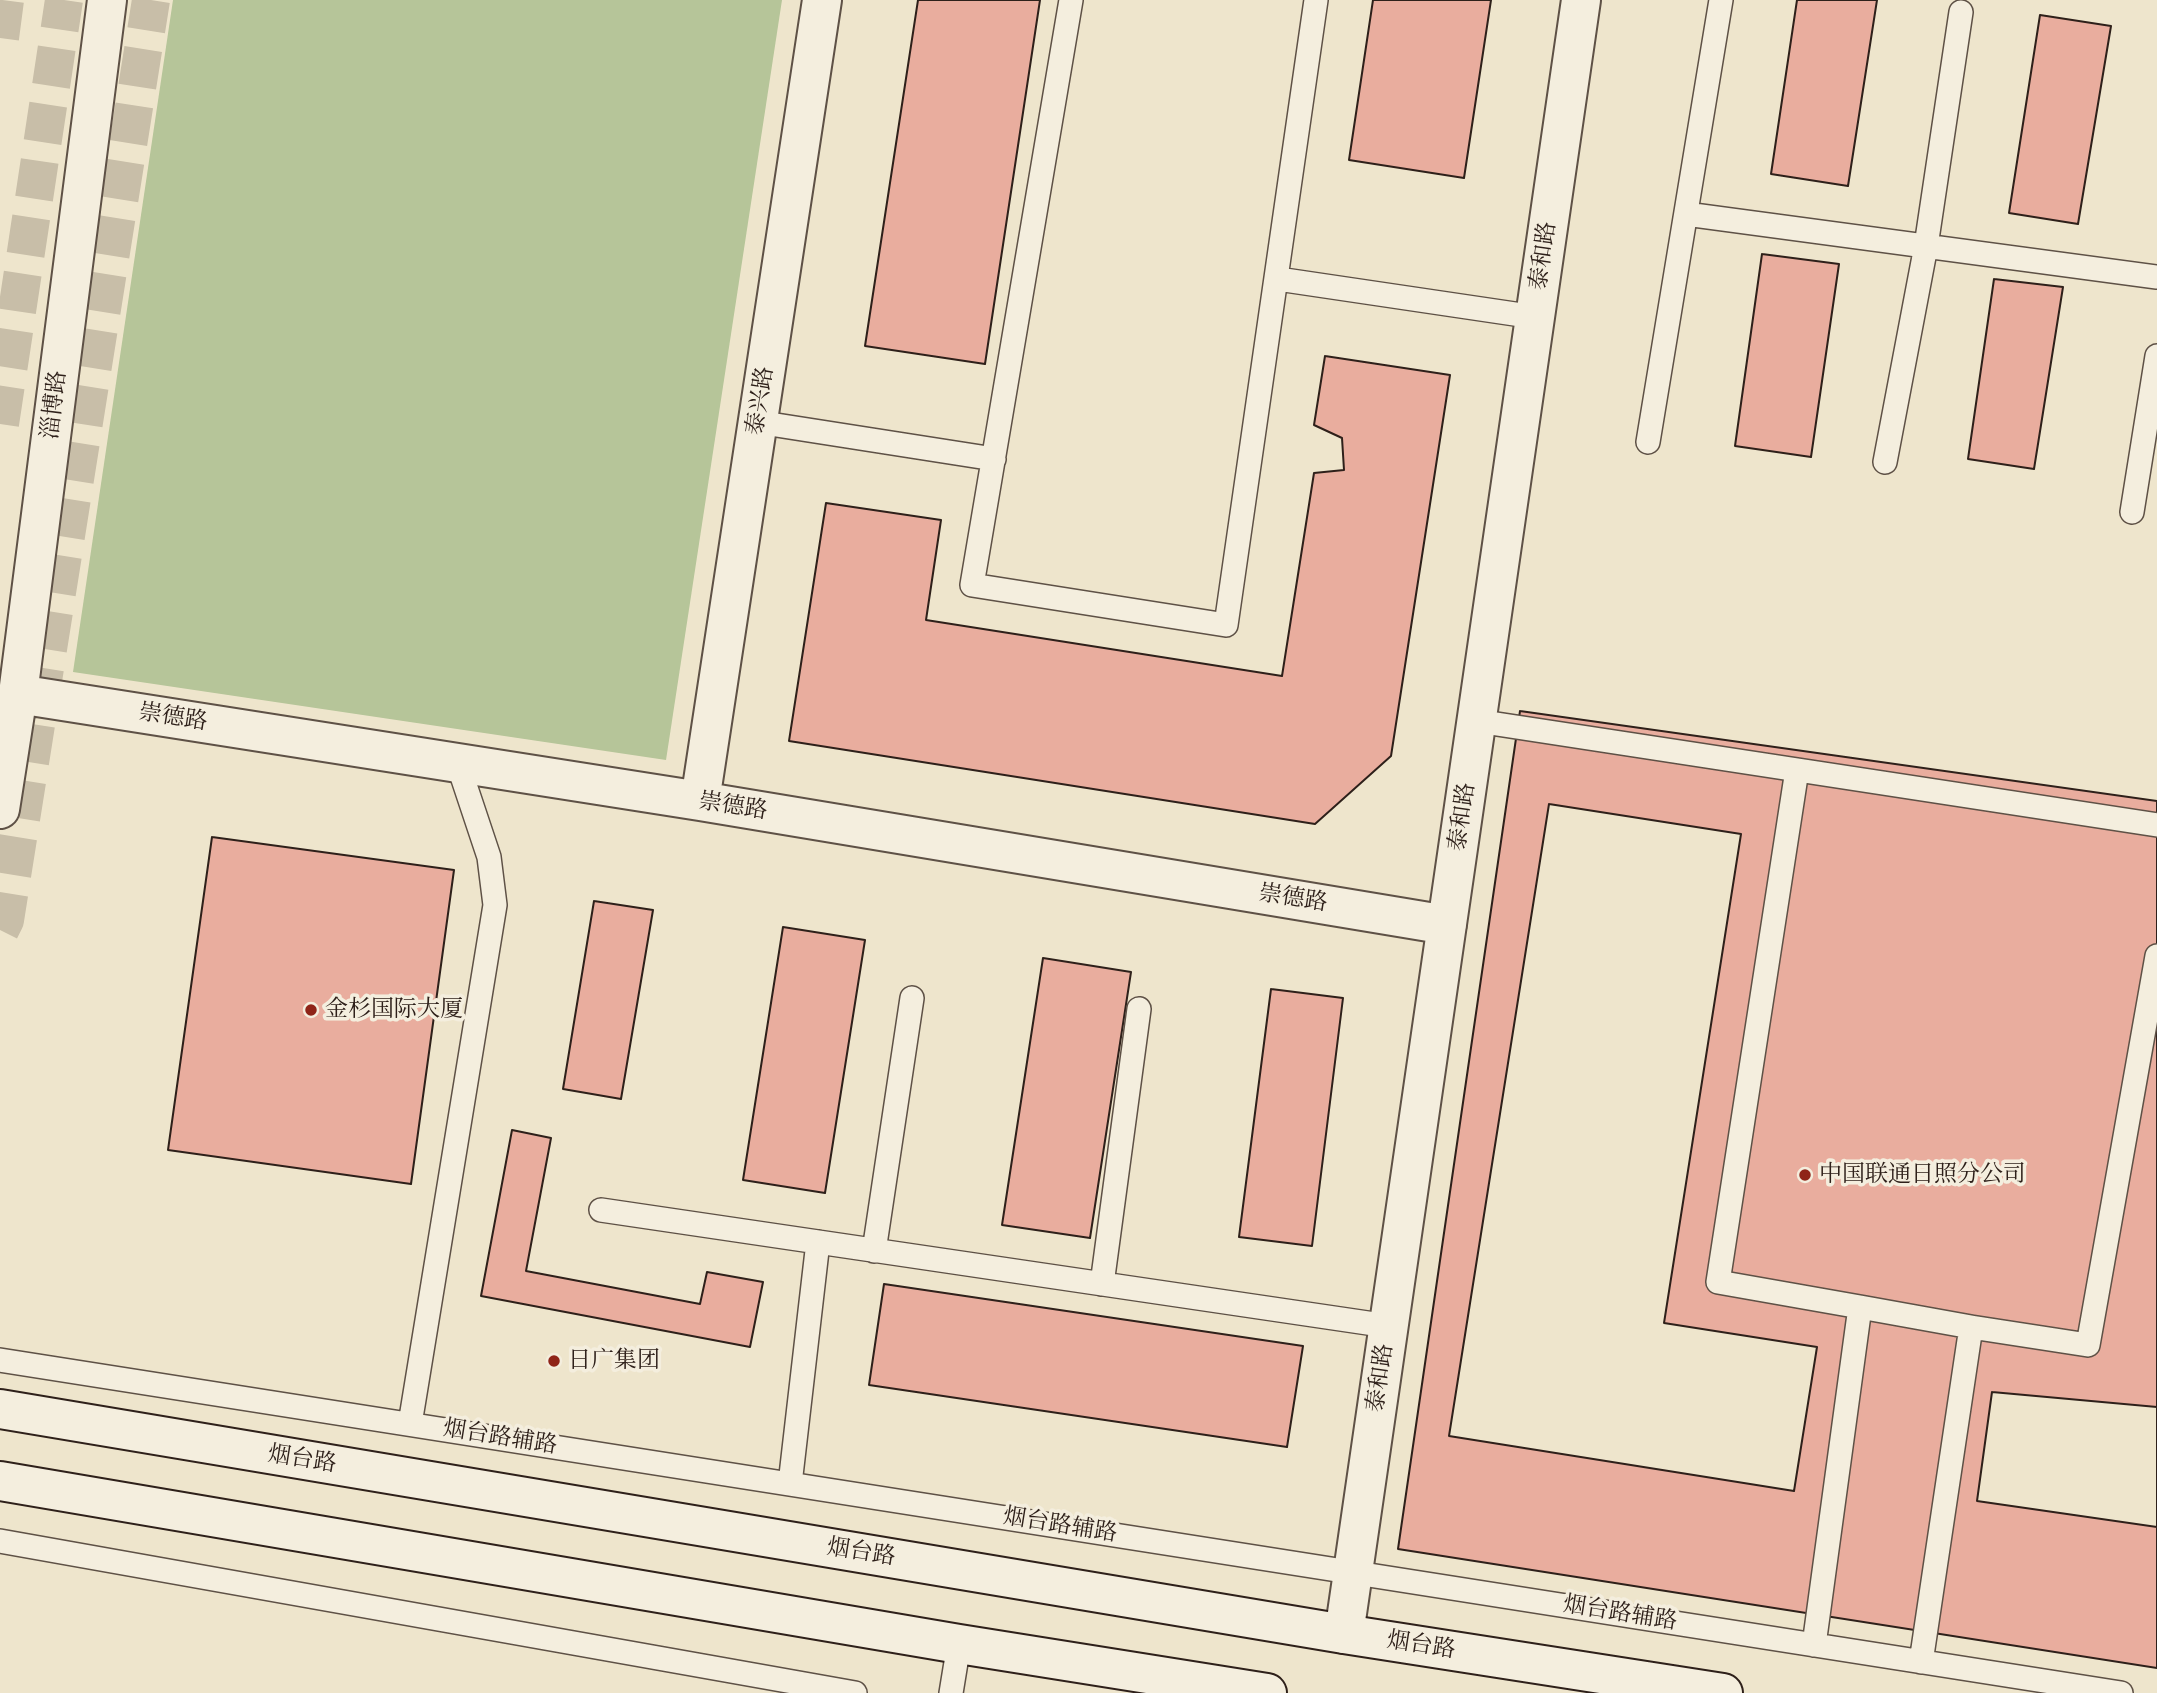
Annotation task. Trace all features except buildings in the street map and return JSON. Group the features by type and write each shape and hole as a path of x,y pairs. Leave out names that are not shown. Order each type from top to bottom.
{"street":[{"name":"淄博路","path":"0,809 19,694 107,0"},
{"name":"泰兴路","path":"700,801 822,0"},
{"name":"泰和路","path":"1344,1634 1581,0"},
{"name":"崇德路","path":"19,694 700,801 1447,925"},
{"name":"烟台路","path":"0,1409 1344,1634 1723,1693"},
{"path":"0,1481 959,1644 1267,1693"}],"lane":[{"path":"1071,0 972,585 1226,625 1278,279 1316,0"},
{"path":"1648,442 1721,0"},
{"path":"1885,462 1926,246 1961,12"},
{"path":"1686,214 2157,277"},
{"path":"1278,279 1535,317"},
{"path":"2132,512 2157,356"},
{"path":"757,422 994,459"},
{"path":"1477,720 2157,825"},
{"path":"410,1424 495,905 489,857 458,764"},
{"path":"1797,769 1718,1282 2088,1345 2157,956"},
{"path":"874,1251 912,999"},
{"path":"1102,1284 1139,1009"},
{"path":"601,1210 1388,1326"},
{"path":"790,1484 818,1242"},
{"path":"1814,1645 1860,1307"},
{"path":"1921,1662 1971,1327"},
{"name":"烟台路辅路","path":"0,1360 2121,1693"},
{"path":"0,1541 855,1693"},
{"path":"951,1693 959,1644"}],"green space":[{"path":"173,0 782,0 666,760 73,672"}],"tunnel":[{"path":"0,38 5,0"},
{"path":"0,424 64,0"},
{"path":"0,930 5,920 151,0"}],"place":[{"name":"金杉国际大厦","path":"311,1010"},
{"name":"中国联通日照分公司","path":"1805,1175"},
{"name":"日广集团","path":"554,1361"}]}
